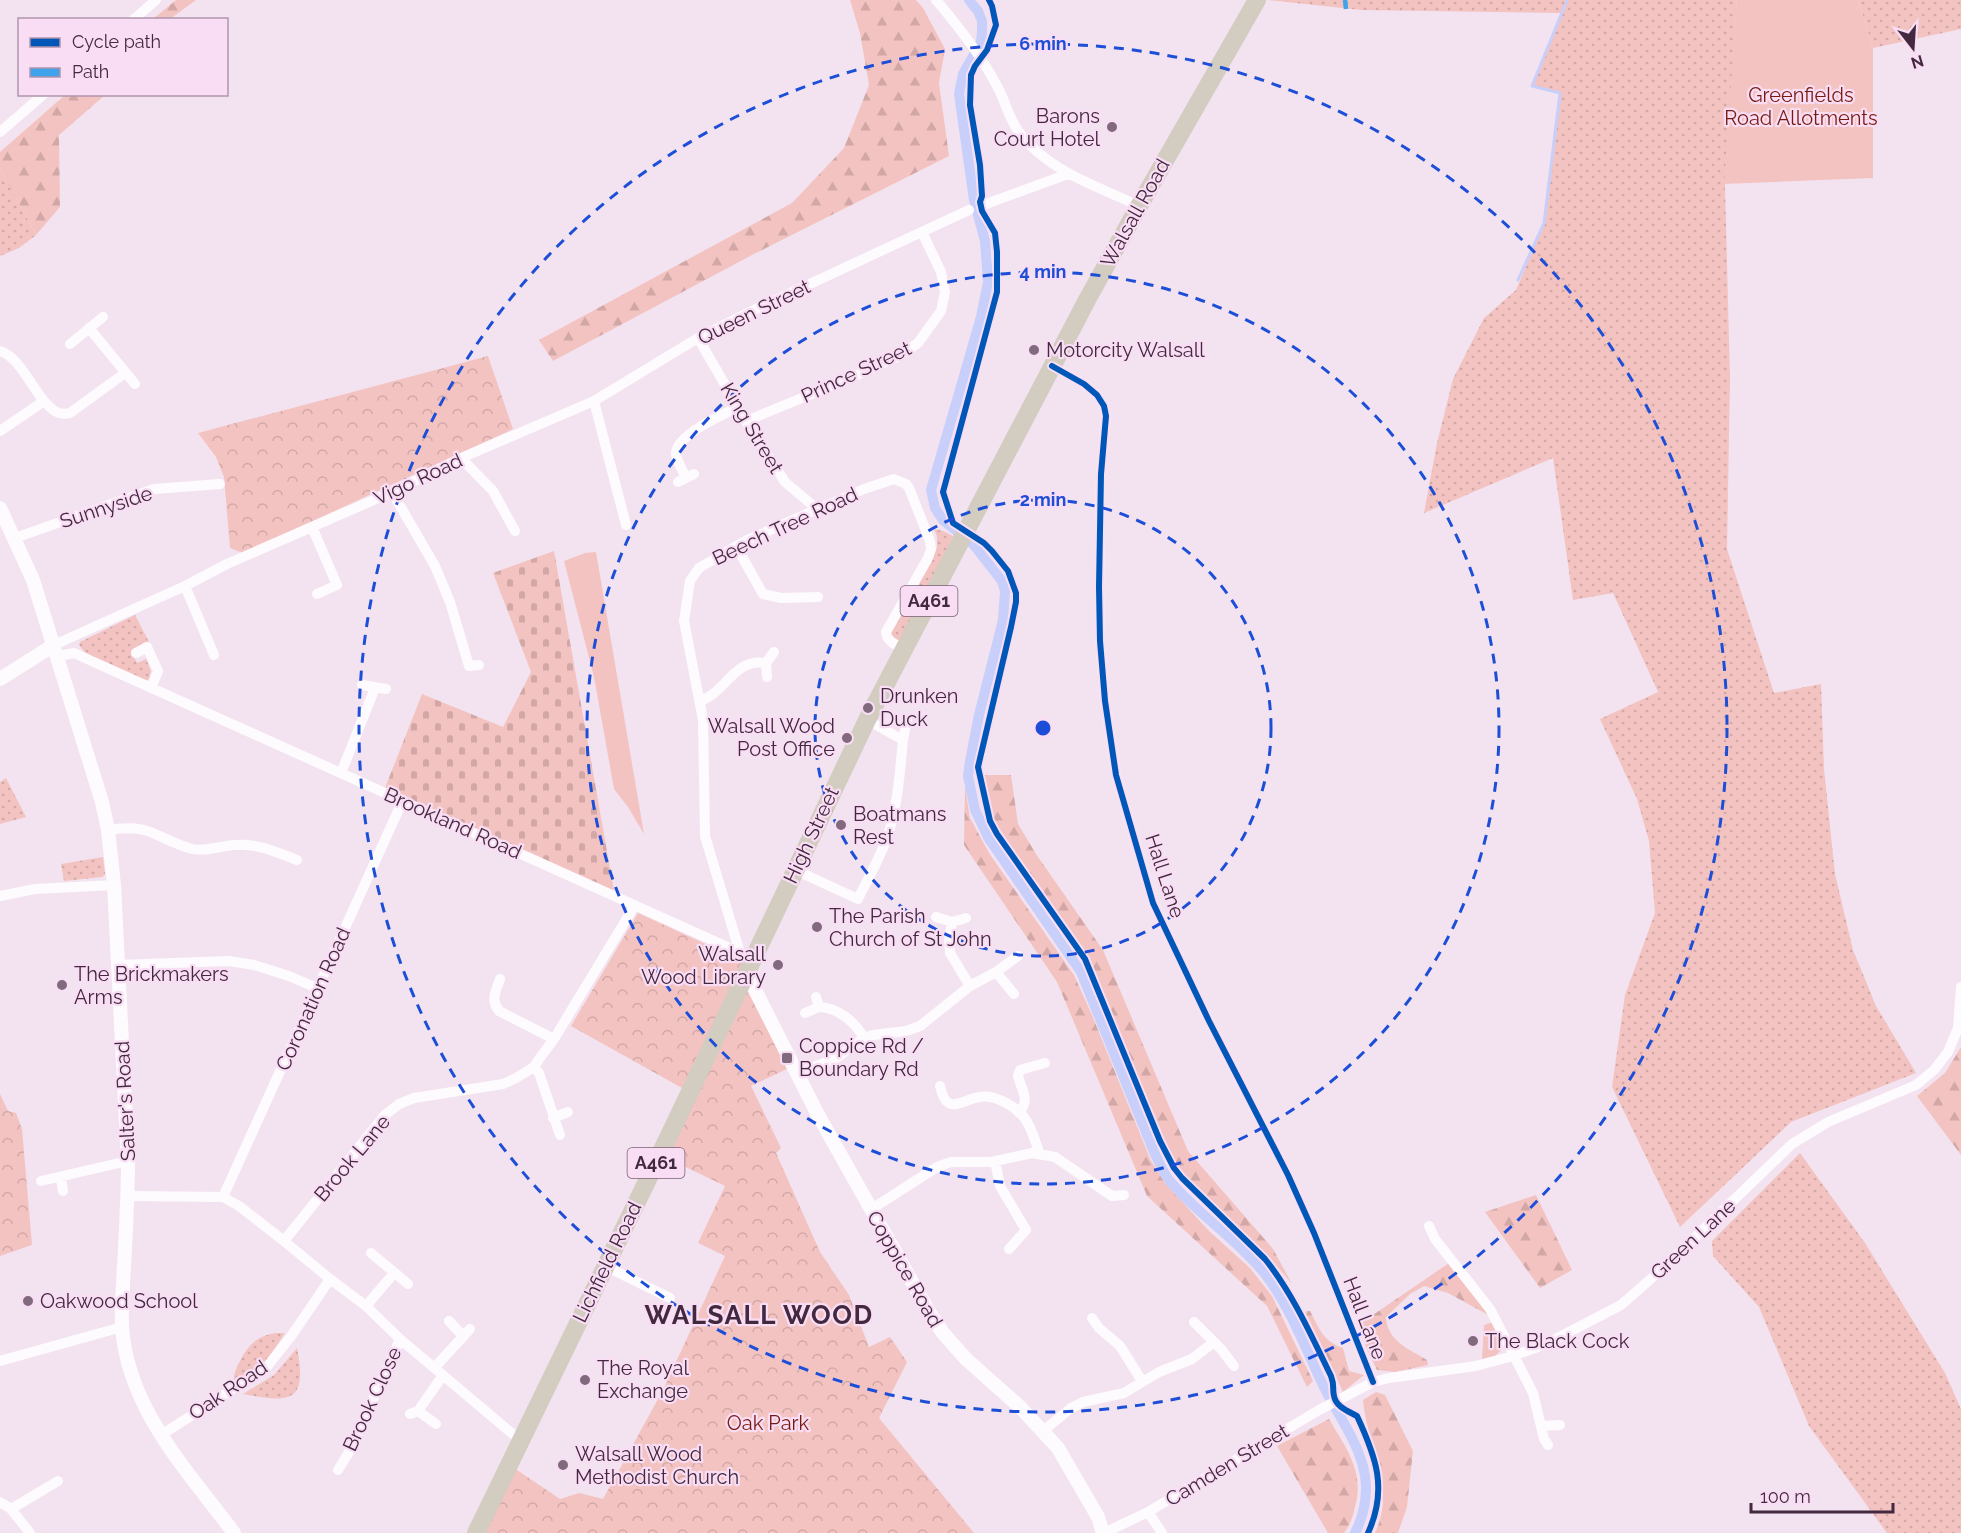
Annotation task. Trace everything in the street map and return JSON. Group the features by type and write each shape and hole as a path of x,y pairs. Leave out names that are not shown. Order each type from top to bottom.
{"highway":[{"name":"Walsall Road","path":"955,553 1138,206 1257,0"},
{"name":"High Street","path":"747,962 795,870 867,720 955,553"},
{"name":"Lichfield Road","path":"476,1533 605,1266 747,962"}],"main road":[{"name":"Salter's Road","path":"0,508 33,580 102,802 108,830 114,885 128,1161 122,1327 134,1383 151,1420 234,1533"},
{"path":"0,679 56,650"},
{"name":"Coppice Road","path":"747,962 797,1073 870,1210 943,1334 966,1359 1020,1407 1066,1459 1098,1517 1104,1533"}],"street":[{"path":"135,18 156,0"},
{"path":"936,0 987,68 1018,131 1041,154 1068,174 1138,206"},
{"path":"0,132 42,96"},
{"path":"986,204 1068,174"},
{"name":"Queen Street","path":"544,422 594,401 699,338 758,308 969,210"},
{"name":"Prince Street","path":"746,421 848,379 898,356 918,343 931,328 941,311 945,291 941,272 922,232"},
{"path":"70,344 103,317"},
{"path":"89,328 135,384"},
{"name":"King Street","path":"699,338 746,421 785,482 816,508"},
{"path":"0,351 15,360 32,388 53,411 65,414 70,413 125,373"},
{"name":"Hall Lane","path":"1052,366 1097,395 1104,406 1106,416 1101,474 1099,598 1105,701 1116,775 1153,903 1214,1031 1288,1175 1314,1233 1372,1382"},
{"path":"0,431 44,401"},
{"path":"594,401 625,503 626,525"},
{"path":"686,478 676,454 678,445 691,432 738,407"},
{"name":"Vigo Road","path":"56,650 227,564 544,422"},
{"path":"461,458 493,490 515,531"},
{"name":"Beech Tree Road","path":"747,962 705,836 704,736 700,700 684,621 690,581 699,568 736,546 816,508 894,479 906,484 909,488 921,515 931,549 886,632 886,638 890,642 904,649"},
{"name":"Sunnyside","path":"15,538 154,489 201,490 220,484"},
{"path":"392,492 435,566 450,602 469,666 479,665"},
{"path":"312,527 337,585 317,594"},
{"path":"736,546 763,594 781,598 813,594"},
{"path":"185,586 214,656"},
{"path":"136,652 147,647 158,671 150,688"},
{"name":"Brookland Road","path":"56,650 74,653 403,800 635,905 747,962"},
{"path":"767,677 766,663 774,651"},
{"path":"700,700 716,693 732,673 744,666 756,661 766,663"},
{"path":"341,773 380,689 362,685"},
{"path":"867,720 903,740"},
{"path":"795,870 859,904 888,834 896,803 907,720"},
{"name":"Coronation Road","path":"223,1197 403,800"},
{"path":"108,830 125,827 146,830 194,849 235,845 264,847 297,860"},
{"path":"0,896 35,889 114,885"},
{"name":"Brook Lane","path":"284,1241 385,1115 399,1104 414,1098 502,1084 534,1067 554,1039 635,905"},
{"path":"936,917 952,922 966,918"},
{"path":"952,922 950,953 970,986"},
{"path":"797,1073 835,1059 864,1038 906,1031 920,1026 970,986 996,972 1018,956"},
{"path":"118,965 229,962 254,965 317,988"},
{"path":"996,972 1014,994"},
{"path":"500,979 494,999 494,1005 499,1011 554,1039"},
{"name":"Green Lane","path":"1348,1394 1372,1382 1389,1378 1476,1366 1513,1356 1546,1344 1621,1305 1661,1270 1792,1144 1828,1122 1916,1085 1934,1070 1948,1052 1958,1028 1961,987"},
{"path":"805,1013 817,1002 857,1025 864,1038"},
{"path":"1019,1113 1026,1105 1018,1075 1020,1070 1045,1063"},
{"path":"534,1067 560,1135"},
{"path":"940,1086 942,1097 947,1102 957,1104 980,1096 998,1100 1024,1116 1040,1154"},
{"path":"553,1118 568,1112"},
{"path":"870,1210 937,1167 962,1161 995,1161 1032,1153 1055,1157 1067,1163 1112,1196 1124,1195"},
{"path":"41,1181 128,1161"},
{"path":"995,1161 1000,1186 1026,1230 1009,1249"},
{"path":"61,1178 63,1191"},
{"path":"128,1196 223,1197 239,1206 330,1280 366,1306 400,1339 521,1441"},
{"path":"1428,1226 1432,1241 1490,1310 1533,1393 1548,1445"},
{"path":"375,1256 408,1284"},
{"path":"605,1266 670,1298"},
{"path":"366,1306 394,1273"},
{"name":"Oak Road","path":"161,1435 266,1368 330,1280"},
{"path":"1092,1318 1099,1328 1120,1346 1142,1381"},
{"path":"436,1424 414,1413 439,1371 466,1333 449,1321"},
{"path":"1194,1322 1234,1366"},
{"path":"0,1361 122,1327"},
{"name":"Brook Close","path":"345,1465 400,1339"},
{"path":"1043,1431 1071,1408 1083,1402 1124,1393 1159,1372 1192,1359 1214,1342"},
{"name":"Camden Street","path":"1104,1533 1148,1512 1348,1394"},
{"path":"1541,1426 1560,1425"},
{"path":"34,1480 42,1491"},
{"path":"11,1509 57,1481"},
{"path":"0,1502 11,1509 30,1533"},
{"path":"1148,1512 1162,1533"}],"green space":[{"path":"176,0 196,0 171,18 154,18"},
{"path":"850,0 916,0 923,8 945,49 939,83 949,156 752,255 553,361 539,340 792,203 844,148 869,85 860,33"},
{"path":"1267,0 1737,0 1725,186 1730,378 1727,549 1774,693 1821,684 1824,769 1835,874 1853,950 1876,1006 1916,1073 1791,1122 1680,1227 1612,1087 1625,995 1655,913 1649,841 1637,799 1600,719 1658,692 1613,593 1573,600 1553,458 1424,513 1437,443 1453,379 1484,318 1516,290 1544,223 1560,93 1532,86 1561,13 1361,10"},
{"name":"Greenfields Road Allotments","path":"1737,0 1858,0 1873,48 1873,178 1724,184"},
{"path":"1858,0 1961,0 1961,29 1873,48"},
{"path":"64,96 104,96 59,135 60,207 36,235 0,168 0,152"},
{"path":"0,168 36,235 19,248 0,256"},
{"path":"488,356 513,429 243,553 230,548 224,477 216,457 198,433"},
{"path":"934,529 953,536 901,642 891,636 890,632 937,548 937,536"},
{"path":"554,551 614,891 385,788 422,694 503,727 531,672 493,573"},
{"path":"596,552 644,834 614,789 594,677 564,561 585,553"},
{"path":"135,615 149,642 131,651 137,663 146,659 151,671 149,679 145,681 86,654 79,645 80,642"},
{"path":"982,775 1011,775 1018,824 1036,854 1103,950 1188,1151 1273,1249 1292,1284 1275,1264 1182,1175 1161,1140 1090,965 992,821"},
{"path":"6,778 26,817 0,824 0,782"},
{"path":"965,787 970,818 989,853 1074,975 1151,1161 1165,1183 1209,1231 1250,1268 1272,1296 1313,1381 1307,1387 1267,1306 1147,1196 1057,982 964,845"},
{"path":"103,857 105,874 102,877 64,881 61,864"},
{"path":"638,913 747,963 682,1088 571,1026"},
{"name":"Oak Park","path":"748,983 787,1069 751,1086 781,1148 776,1153 820,1252 849,1295 869,1347 890,1337 907,1362 879,1418 974,1533 484,1533 514,1468 560,1499 579,1493 603,1499 663,1390 725,1256 698,1243 725,1186 667,1158"},
{"path":"1961,1047 1961,1155 1917,1096 1945,1073"},
{"path":"0,1094 8,1111 16,1113 22,1129 32,1245 0,1256"},
{"path":"1800,1153 1865,1243 1945,1373 1961,1409 1961,1533 1887,1533 1809,1426 1759,1307 1713,1256 1712,1241"},
{"path":"1536,1195 1572,1270 1540,1288 1485,1212"},
{"path":"1449,1263 1490,1316 1448,1293 1424,1286 1410,1294 1386,1317 1390,1332 1395,1338 1406,1348 1427,1360 1428,1365 1395,1372 1377,1370 1366,1347 1359,1321 1370,1317"},
{"path":"1310,1311 1326,1338 1343,1348 1349,1371 1364,1375 1343,1392 1305,1312"},
{"path":"1493,1322 1502,1349 1495,1356 1482,1359 1484,1325"},
{"path":"276,1333 285,1333 265,1363 234,1383 236,1369 249,1347 258,1339"},
{"path":"297,1348 300,1380 292,1395 273,1398 243,1394 274,1375"},
{"path":"1376,1392 1385,1395 1413,1451 1407,1507 1398,1533 1375,1533 1381,1516 1382,1483 1363,1400"},
{"path":"1329,1419 1352,1461 1358,1483 1353,1514 1344,1533 1328,1533 1277,1446"}],"waterway":[{"path":"969,0 978,11 982,21 981,42 963,74 959,94 974,200 985,241 988,282 981,317 931,490 935,508 943,520 973,544 1002,581 1005,591 1003,620 970,761 968,776 975,810 989,839 1081,972 1154,1152 1167,1177 1192,1204 1253,1260 1274,1286 1290,1315 1359,1453 1365,1476 1366,1498 1355,1533"},
{"path":"1518,280 1544,223 1560,93 1532,86 1567,0"}],"marked path":[{"path":"1345,0 1346,9"}],"cycle path":[{"path":"989,0 996,25 987,50 971,75 970,105 980,165 982,196 980,202 982,211 995,233 997,292 943,492 953,523 984,543 992,551 1008,571 1016,593 1011,627 978,767 990,821 1085,959 1160,1141 1174,1168 1265,1259 1275,1272 1301,1315 1331,1376 1335,1400 1357,1416 1370,1445 1377,1473 1377,1502 1368,1533"},
{"path":"1052,366 1084,384 1097,395 1104,406 1106,416 1101,474 1099,587 1100,641 1105,701 1116,775 1153,903 1209,1021 1288,1175 1314,1233 1373,1382"}],"place":[{"name":"Barons Court Hotel","path":"1112,127"},
{"name":"Motorcity Walsall","path":"1034,350"},
{"name":"Drunken Duck","path":"868,708"},
{"name":"Walsall Wood Post Office","path":"847,738"},
{"name":"Boatmans Rest","path":"841,825"},
{"name":"The Parish Church of St John","path":"817,927"},
{"name":"Walsall Wood Library","path":"778,965"},
{"name":"The Brickmakers Arms","path":"62,985"},
{"name":"Coppice Rd / Boundary Rd","path":"787,1058"},
{"name":"Oakwood School","path":"28,1301"},
{"name":"The Black Cock","path":"1473,1341"},
{"name":"The Royal Exchange","path":"585,1380"},
{"name":"Walsall Wood Methodist Church","path":"563,1465"}],"district":[{"name":"WALSALL WOOD","path":"759,1315"}]}
